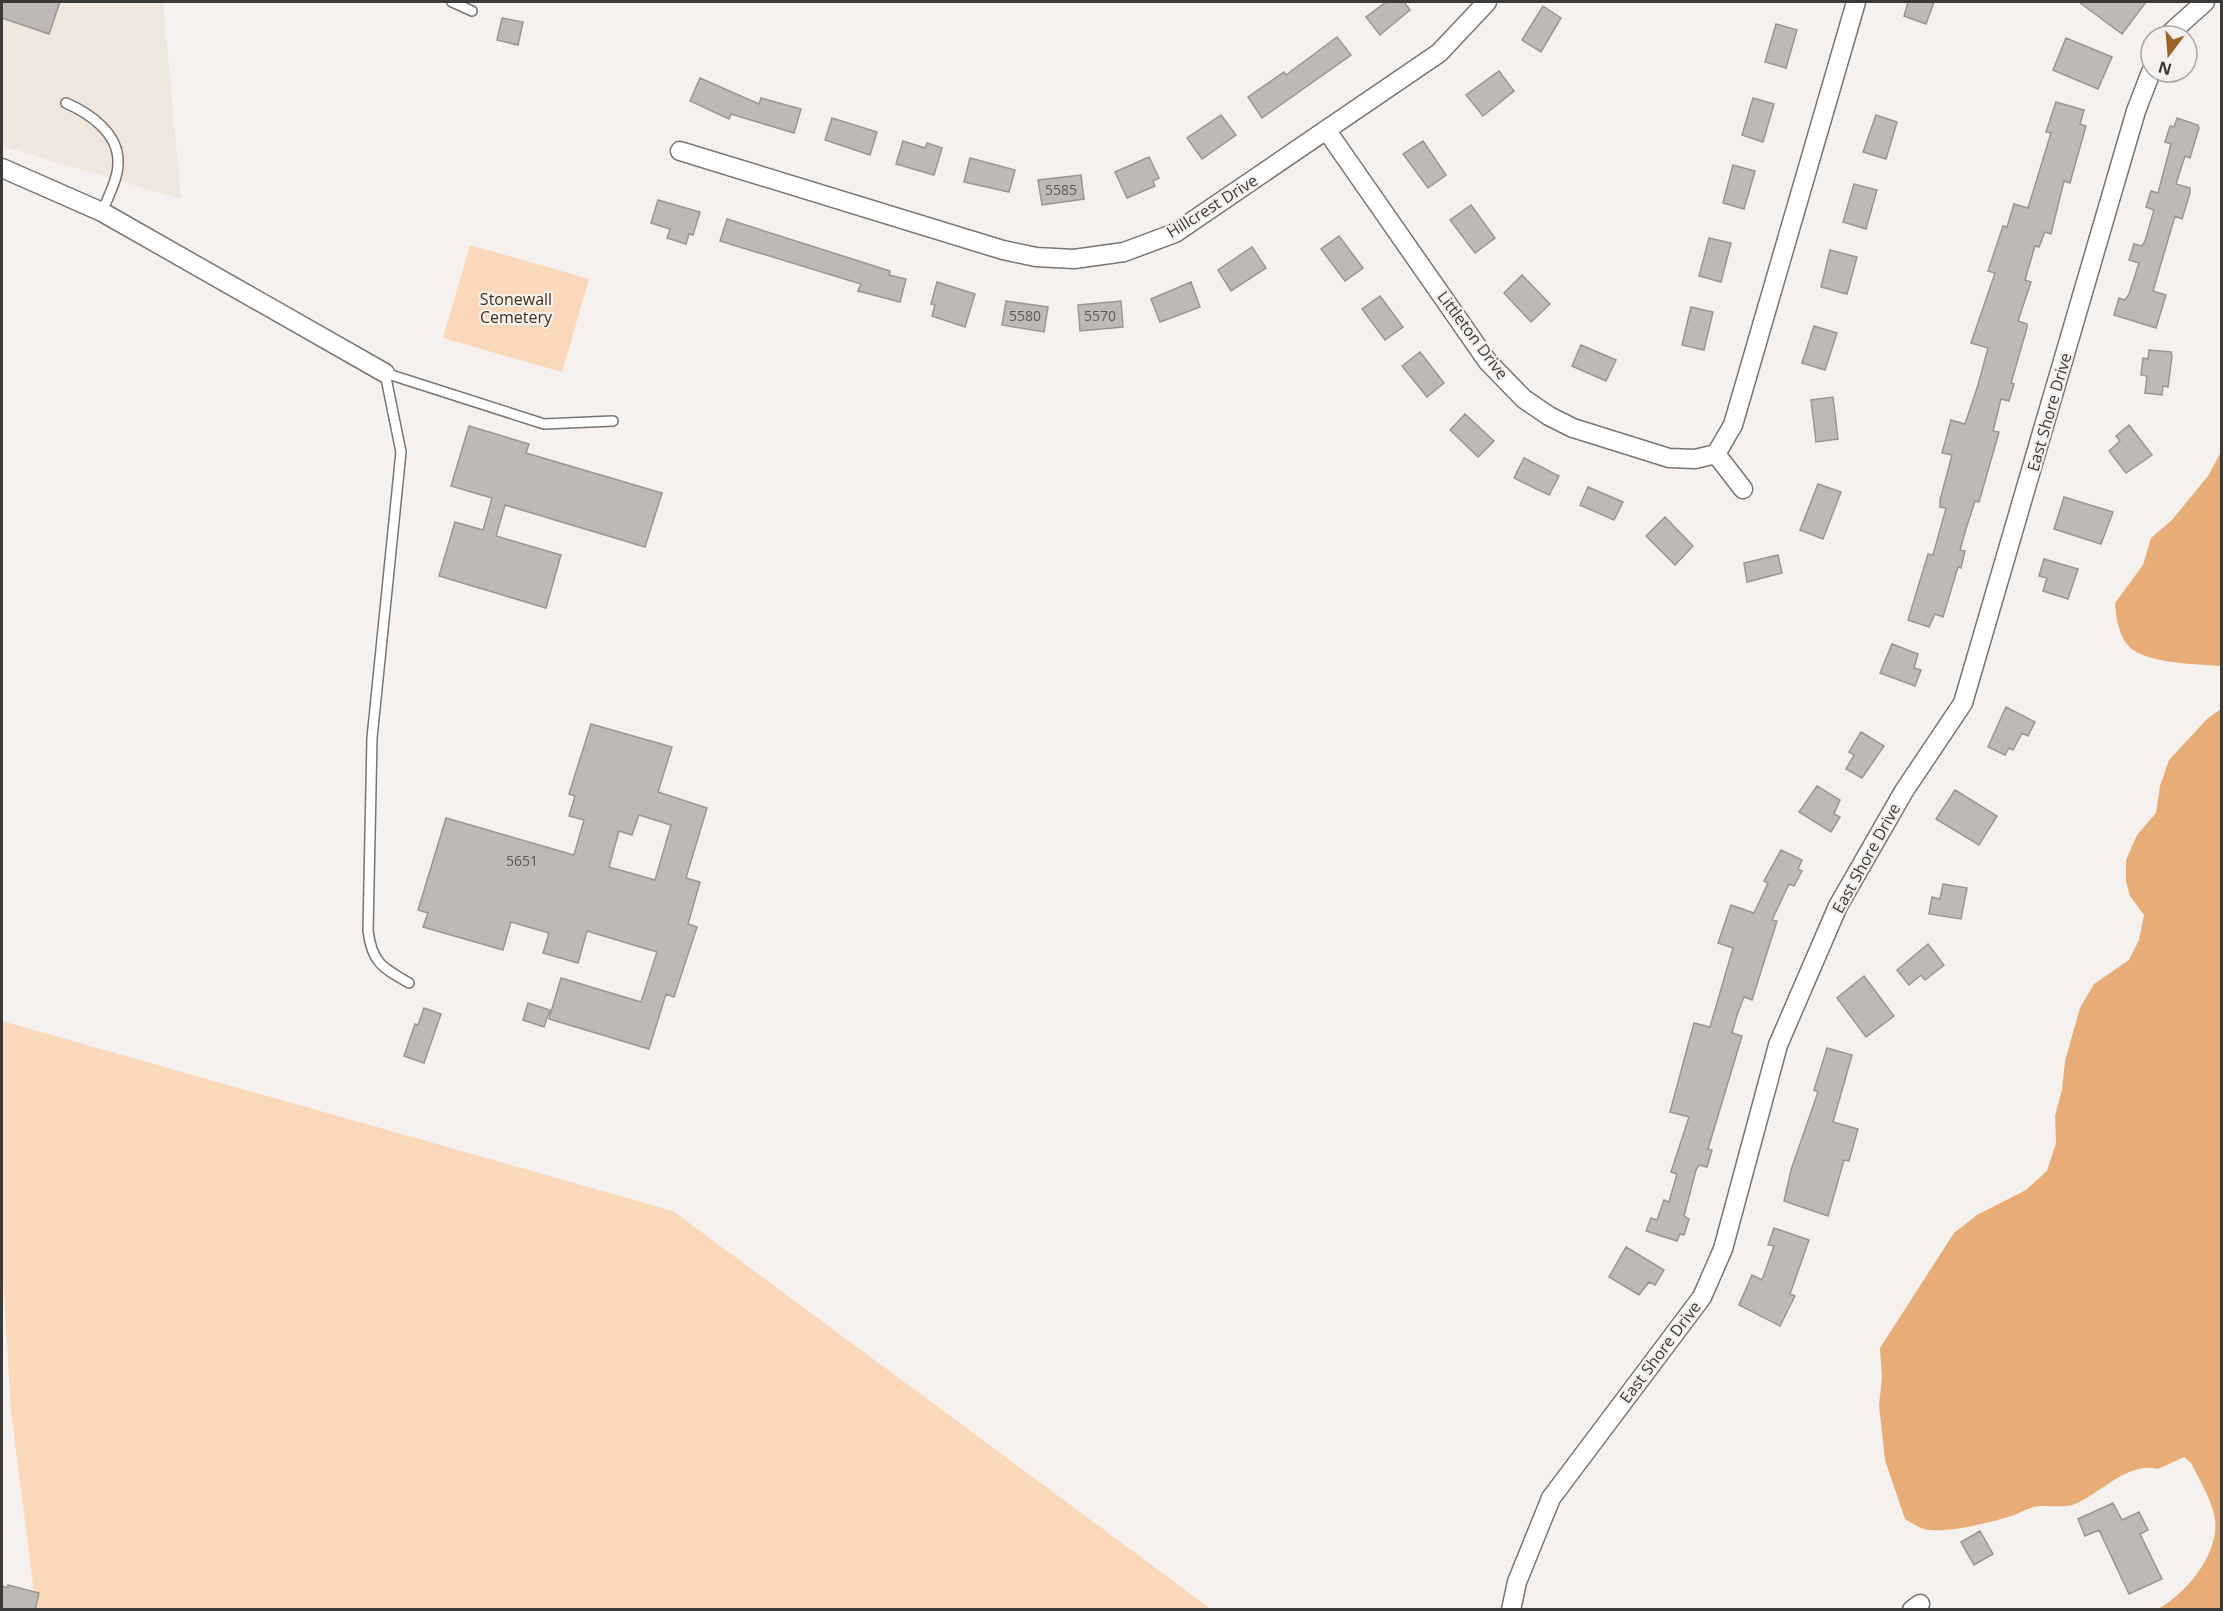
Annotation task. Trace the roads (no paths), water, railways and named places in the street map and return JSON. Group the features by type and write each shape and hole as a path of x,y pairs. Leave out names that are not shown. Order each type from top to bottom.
{"street":[{"name":"Hillcrest Drive","path":"680,151 1003,250 1036,257 1074,259 1124,252 1175,233 1327,131 1439,53 1487,2"},
{"path":"1743,489 1716,454 1732,424 1856,2"},
{"path":"2180,24 2205,2"},
{"name":"East Shore Drive","path":"1511,1610 1517,1582 1551,1498 1702,1297 1723,1249 1778,1045 1838,906 1904,791 1963,703 2136,111 2146,84"},
{"name":"Littleton Drive","path":"1327,131 1488,362 1524,399 1549,416 1573,428 1668,458 1695,459 1716,454"},
{"path":"2,168 102,212 385,373"}],"lane":[{"path":"452,2 472,11"},
{"path":"66,103 87,112 106,131 114,147 118,162 102,212"},
{"path":"409,983 386,970 370,951 368,931 372,738 401,452 385,373 544,424 613,421"}],"park label":[{"name":"Stonewall Cemetery","path":"516,308"}]}
